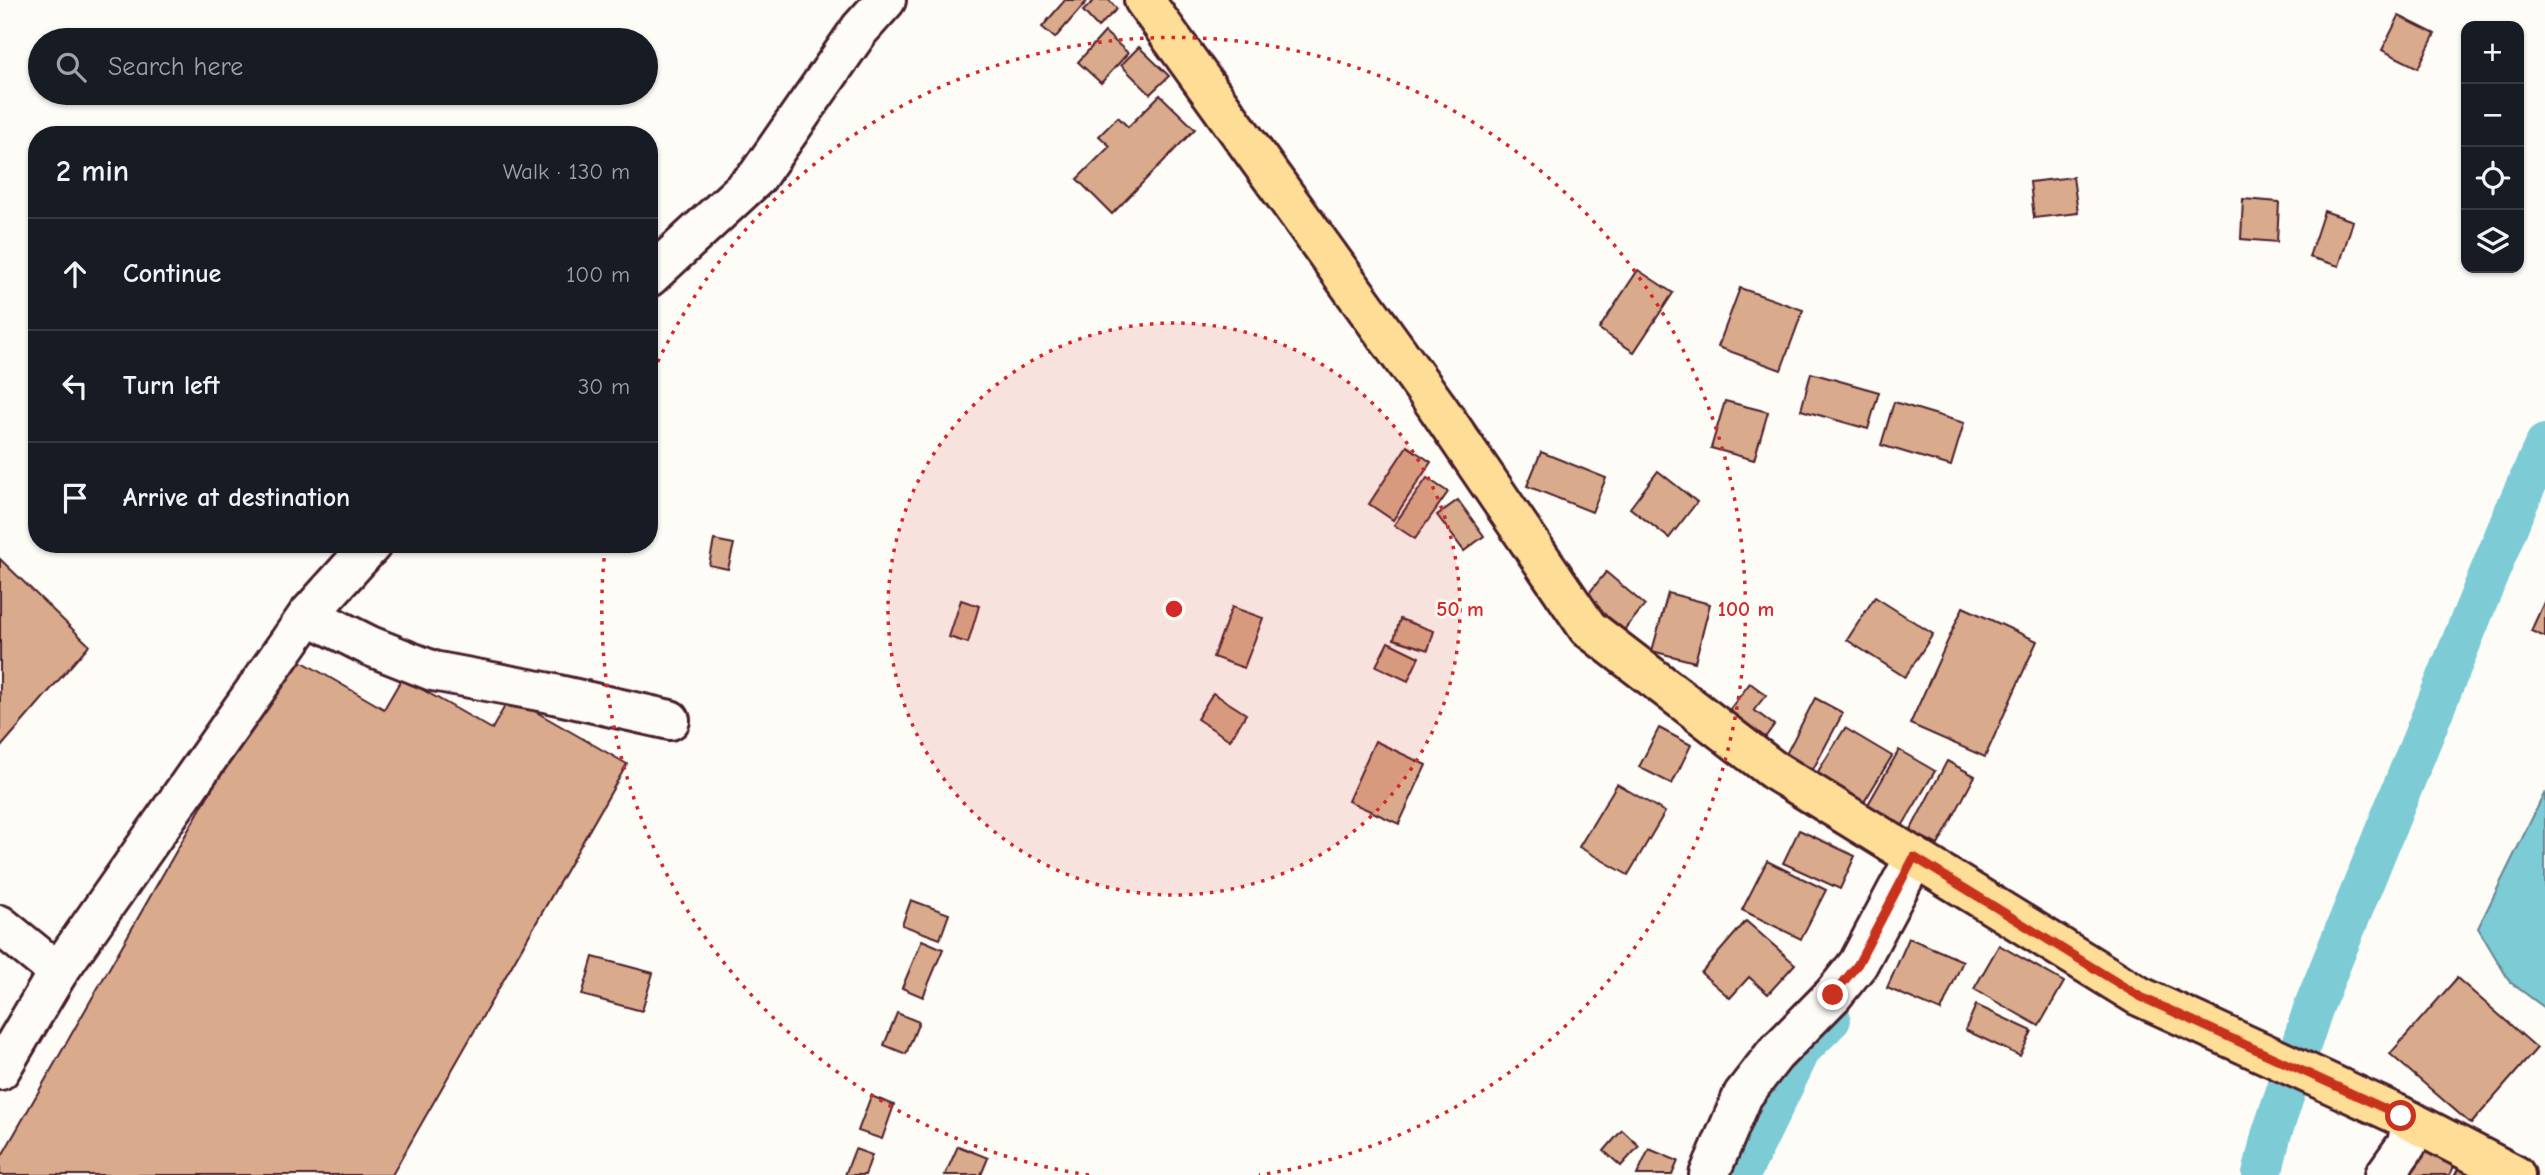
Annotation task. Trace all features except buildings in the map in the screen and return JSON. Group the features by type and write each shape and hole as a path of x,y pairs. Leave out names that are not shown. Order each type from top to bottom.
{"main road":[{"path":"1144,0 1436,405 1588,628 1772,769 2139,996 2406,1119 2515,1175"}],"street":[{"path":"658,269 757,177 860,29 886,0"},
{"path":"0,1070 58,972 308,615 364,553"},
{"path":"308,615 370,646 433,671 545,692 670,720"},
{"path":"1709,1175 1743,1095 1774,1055 1833,995 1858,964 1914,857"},
{"path":"0,925 58,972"},
{"path":"2385,1175 2407,1144 2406,1119"}],"water":[{"path":"2545,792 2545,1008 2510,982 2478,928"}],"waterway":[{"path":"2262,1175 2271,1136 2314,1006 2514,512 2545,444"},
{"path":"1740,1175 1802,1048 1831,1019"}],"route":[{"path":"1833,995 1858,964 1914,857 2139,996 2401,1116"}]}
